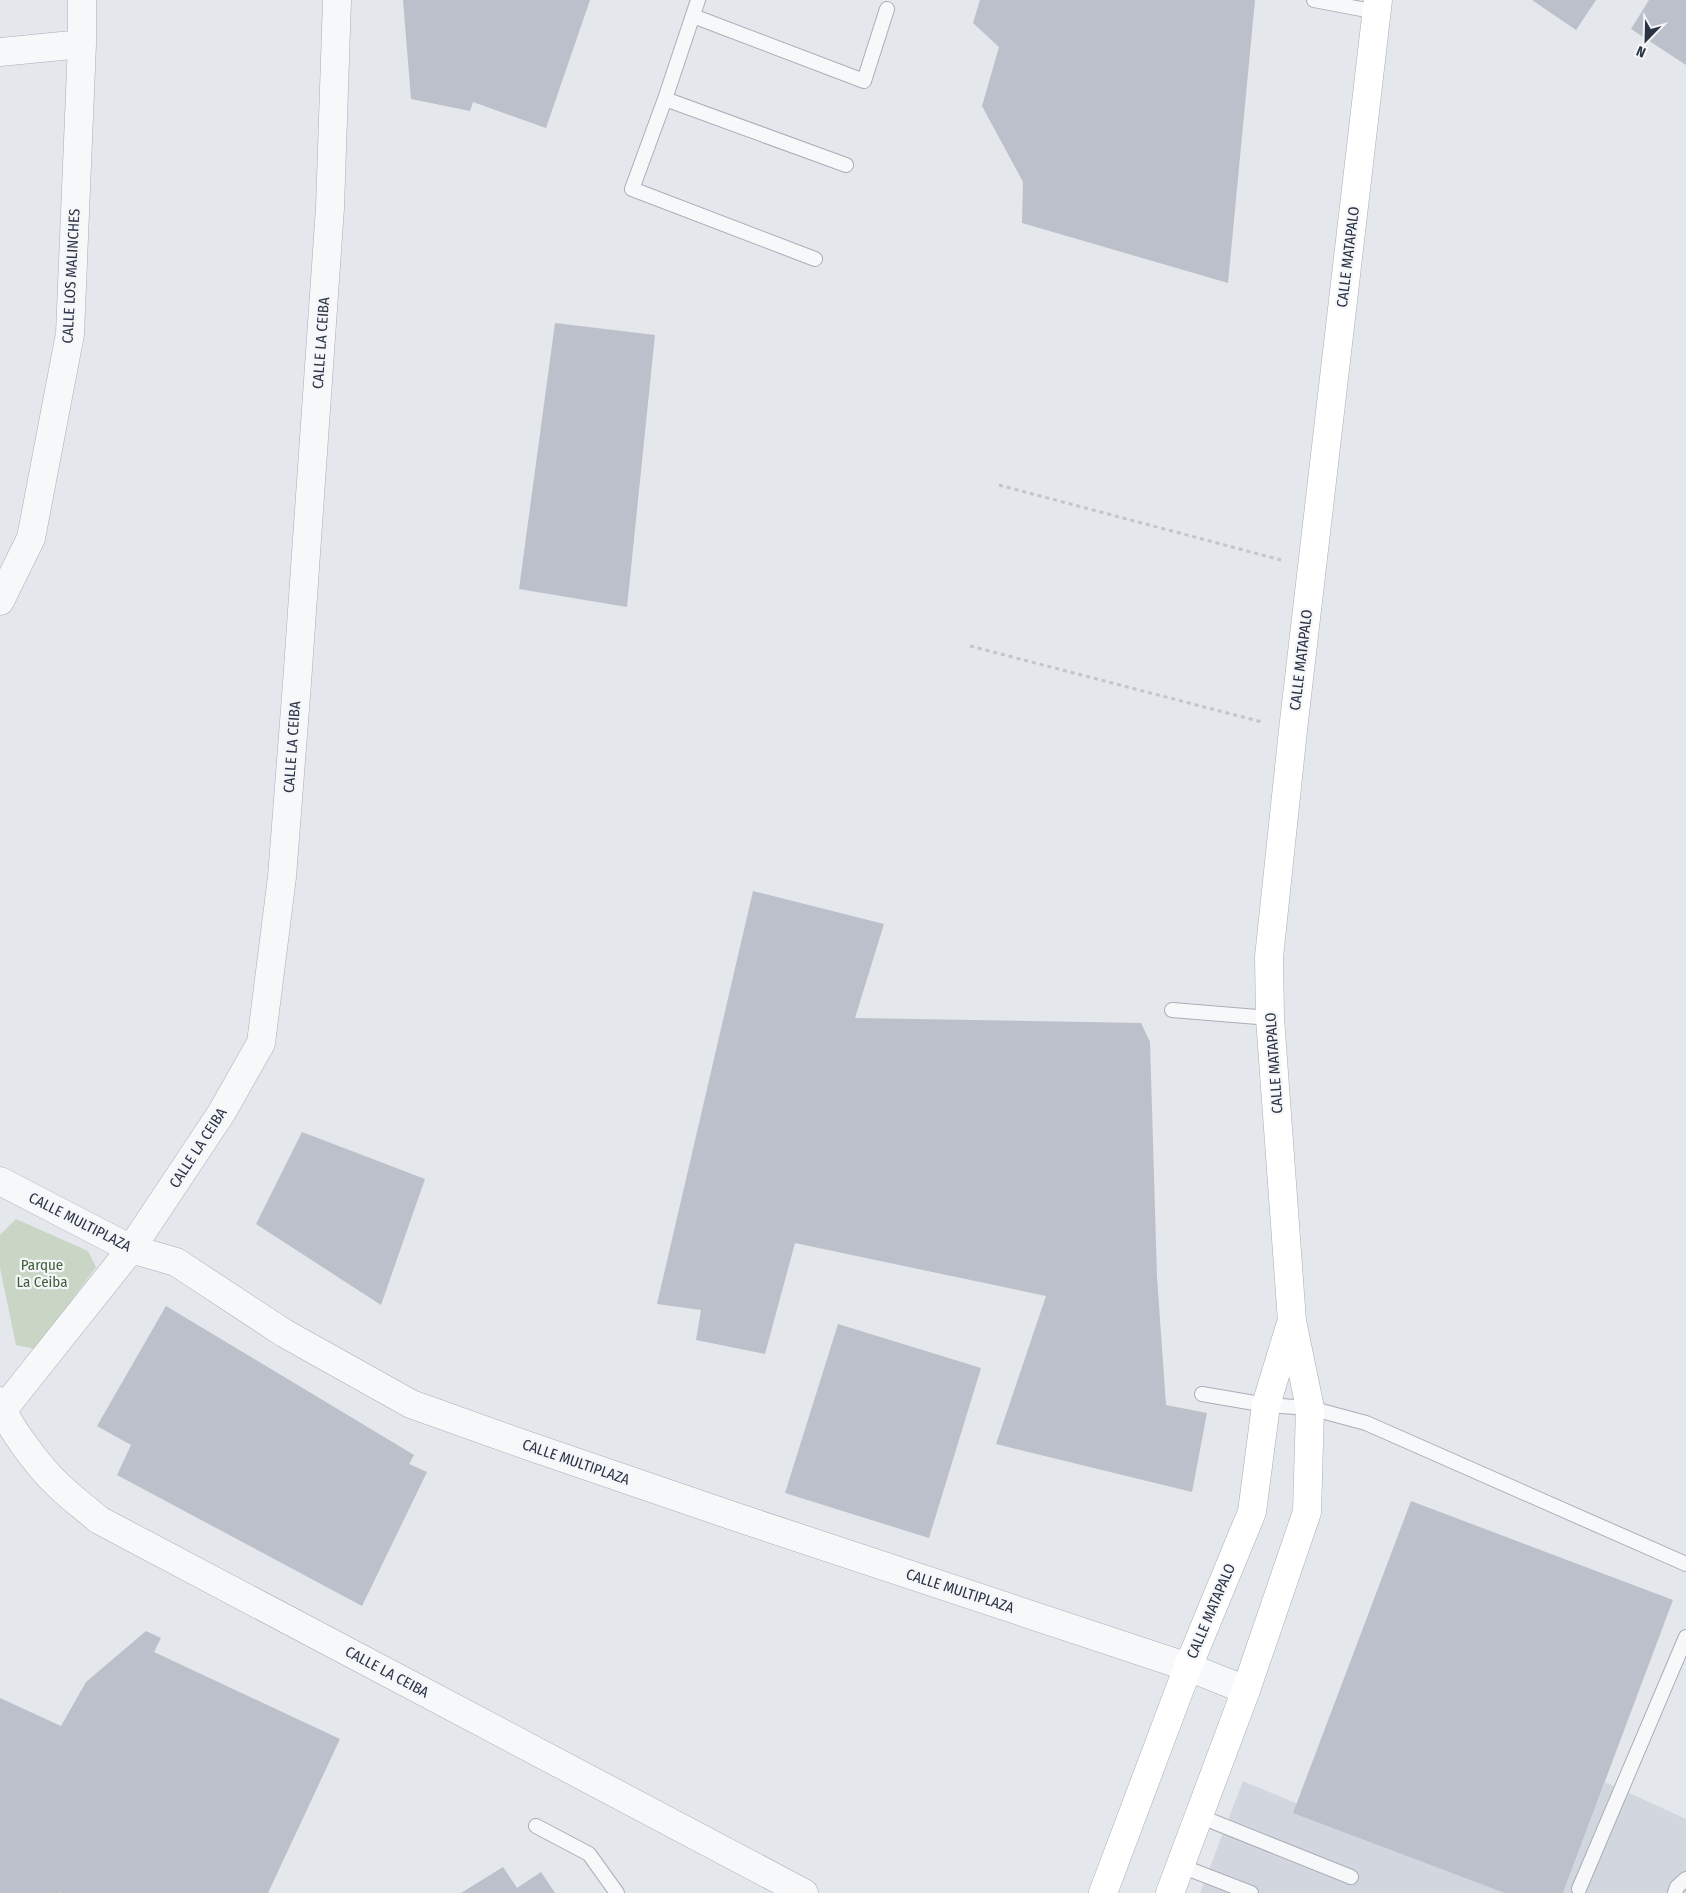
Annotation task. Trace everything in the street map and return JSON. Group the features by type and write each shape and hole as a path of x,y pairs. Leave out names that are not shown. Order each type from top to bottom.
{"street":[{"name":"CALLE LOS MALINCHES","path":"0,601 31,538 70,334 82,44 82,0"},
{"name":"CALLE LA CEIBA","path":"337,0 330,208 298,673 282,877 261,1043 222,1112 130,1249 1,1406 23,1442 56,1484 99,1520 804,1893"},
{"name":"CALLE MATAPALO","path":"1170,1893 1246,1690 1307,1512 1310,1408 1292,1321 1270,1018 1269,957 1293,730 1378,6"},
{"path":"0,52 82,44"},
{"name":"CALLE MULTIPLAZA","path":"0,1181 130,1249 176,1262 284,1333 411,1404 730,1515 1188,1667 1246,1690"},
{"name":"CALLE MATAPALO","path":"1103,1893 1188,1667 1252,1512 1266,1405 1292,1321"}],"lane":[{"path":"698,0 632,189 815,259"},
{"path":"1314,0 1378,6"},
{"path":"692,16 864,81 887,9"},
{"path":"665,99 846,166"},
{"path":"1172,1010 1270,1018"},
{"path":"1202,1394 1266,1405 1310,1408 1366,1423 1686,1564"},
{"path":"1579,1889 1686,1636"},
{"path":"1199,1816 1351,1877"},
{"path":"536,1826 589,1854 617,1893"},
{"path":"1181,1866 1250,1893"},
{"path":"1675,1893 1677,1887 1686,1879"}],"path":[{"path":"999,485 1312,568"},
{"path":"970,646 1293,730"},
{"path":"60,1893 63,1887"}],"shaded area":[{"path":"1243,1781 1510,1893 1200,1893"},
{"path":"1605,1782 1686,1819 1686,1893 1563,1893"}],"green space":[{"name":"Parque La Ceiba","path":"16,1219 88,1251 96,1267 36,1349 16,1345 0,1268 0,1235"}],"building":[{"path":"403,0 590,0 546,128 473,102 470,111 411,99"},
{"path":"980,0 1255,0 1228,283 1022,223 1023,182 982,106 999,47 973,23"},
{"path":"1532,0 1596,0 1576,30"},
{"path":"1649,0 1686,0 1686,65 1631,29"},
{"path":"555,323 655,335 627,607 519,589"},
{"path":"753,891 884,924 855,1018 1141,1023 1150,1042 1157,1277 1166,1405 1207,1413 1192,1492 996,1444 1046,1296 795,1243 765,1354 696,1340 701,1310 657,1304"},
{"path":"302,1132 425,1179 381,1305 256,1224"},
{"path":"166,1306 414,1455 409,1464 427,1472 362,1606 117,1475 131,1445 97,1426"},
{"path":"838,1324 981,1368 929,1538 785,1493"},
{"path":"1411,1501 1673,1600 1563,1893 1505,1893 1293,1813"},
{"path":"146,1631 161,1638 154,1652 340,1739 268,1893 0,1893 0,1698 61,1726 86,1682"},
{"path":"503,1867 517,1888 541,1872 555,1893 461,1893"}]}
